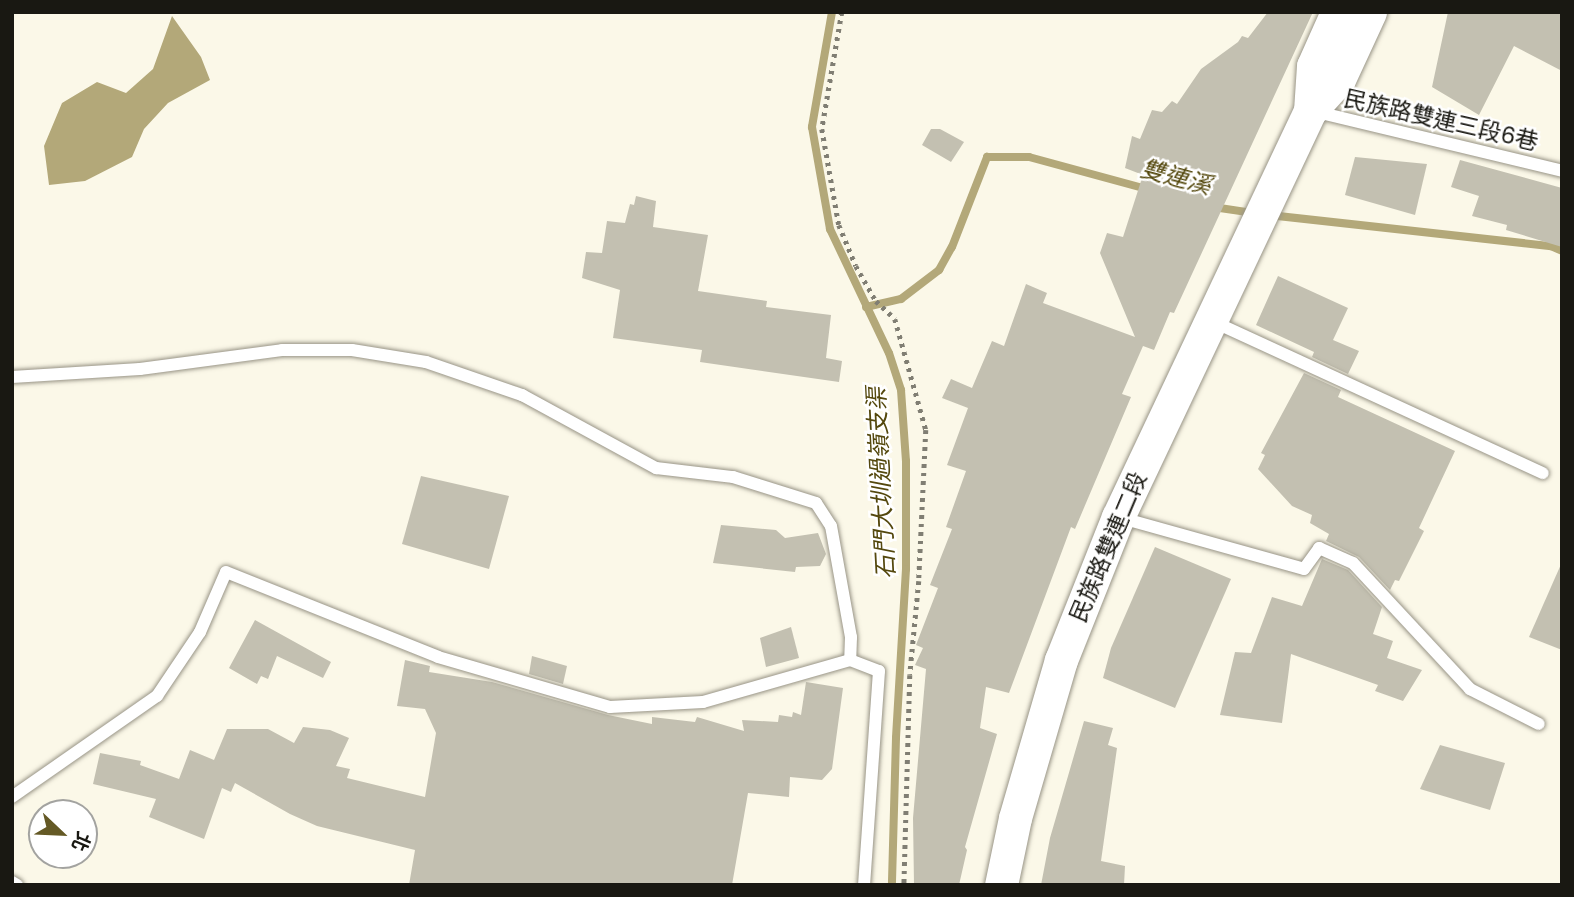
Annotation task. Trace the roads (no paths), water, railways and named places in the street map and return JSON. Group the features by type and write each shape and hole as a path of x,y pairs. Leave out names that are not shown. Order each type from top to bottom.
{"main road":[{"path":"1310,111 1313,66 1336,12"},
{"path":"1310,111 1339,79 1370,12"},
{"name":"民族路雙連二段","path":"1001,885 1014,818 1060,660 1118,517 1310,111"}],"lane":[{"name":"民族路雙連三段6巷","path":"1310,111 1562,171"},
{"path":"1212,321 1543,473"},
{"path":"12,377 140,369 282,350 352,350 438,366 522,395 656,468 733,477 816,503 831,526 851,637 850,660"},
{"path":"1118,517 1304,569 1319,548 1353,563 1470,689 1539,724"},
{"path":"12,797 157,696 200,632 226,572 438,657 610,707 703,702 850,660 879,671 864,885"},
{"path":"12,881 17,885"}],"waterway":[{"name":"石門大圳過嶺支渠","path":"832,12 812,127 830,229 889,353 901,390 906,461 906,569 896,738 892,885"},
{"name":"雙連溪","path":"866,307 901,299 939,270 952,247 987,157 1029,157 1147,189"},
{"name":"雙連溪","path":"1213,207 1253,213"},
{"name":"雙連溪","path":"1269,215 1551,246 1562,251"}]}
